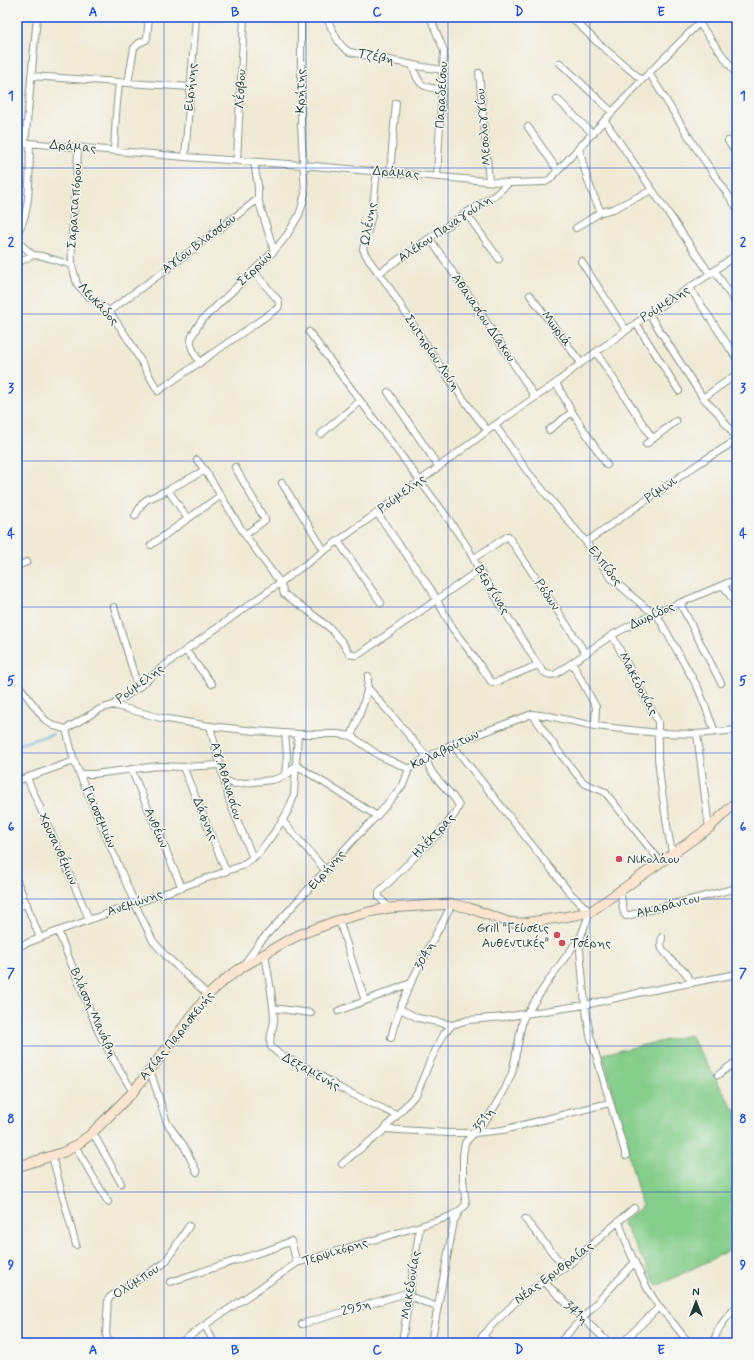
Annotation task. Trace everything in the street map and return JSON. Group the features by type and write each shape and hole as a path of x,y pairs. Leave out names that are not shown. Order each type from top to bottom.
{"street":[{"path":"17,232 24,222 27,204 31,76 36,17"},
{"path":"128,83 134,48 139,43 146,40 149,17"},
{"name":"Ειρήνης","path":"185,157 196,17"},
{"name":"Λέσβου","path":"237,160 244,17"},
{"name":"Κρήτης","path":"302,17 302,165"},
{"name":"Τζέβη","path":"326,17 340,44 344,49 350,52 443,70"},
{"name":"Παραδείσου","path":"430,17 444,51 437,177"},
{"path":"571,17 598,43 642,80"},
{"name":"Δράμας","path":"17,142 509,183 545,182 558,171 642,80 705,17"},
{"path":"699,23 737,75"},
{"path":"560,63 612,112"},
{"path":"412,65 422,86 442,89"},
{"name":"Μεσολογγίου","path":"479,73 489,181"},
{"path":"649,73 694,145 737,208"},
{"path":"31,76 191,87"},
{"path":"114,151 119,82"},
{"path":"557,99 593,134"},
{"path":"390,172 396,103"},
{"path":"605,121 652,190 737,305"},
{"path":"528,126 558,171"},
{"path":"728,141 737,154"},
{"name":"Σαρανταπόρου","path":"72,265 71,250 78,148"},
{"path":"579,148 590,188 601,212"},
{"path":"254,162 258,186 258,199 274,251"},
{"name":"Σερρών","path":"200,363 191,349 191,341 194,332 201,321 274,251 288,235 301,210 305,193 302,165"},
{"name":"Ωλένης","path":"377,171 372,215 364,249 365,253 379,273"},
{"name":"Αλέκου Παναγούλη","path":"379,273 430,239 466,212 494,196 509,183"},
{"path":"576,228 601,212 613,209 652,190"},
{"name":"Αγίου Βλασσίου","path":"109,311 166,270 258,199"},
{"path":"466,212 499,259"},
{"name":"Αθανασίου Δίακου","path":"430,239 476,306 535,397"},
{"path":"17,241 34,255"},
{"name":"Ρούμελης","path":"66,730 100,709 113,705 138,688 161,668 281,584 324,550 377,513 487,430 556,383 581,362 626,330 690,288 737,254"},
{"path":"17,263 34,255 72,265"},
{"path":"581,261 626,330"},
{"name":"Λευκάδος","path":"72,265 77,284 88,296 109,311 130,342 158,391 200,363"},
{"path":"200,363 278,308 278,300 253,271"},
{"name":"Σωτηρίου Λούη","path":"379,273 463,399 487,430"},
{"path":"690,288 737,359"},
{"name":"Μωριά","path":"530,295 581,362"},
{"path":"649,314 703,398 716,410 737,440"},
{"path":"636,323 678,391"},
{"name":"Βεργίνας","path":"309,332 448,517 538,665 550,676 556,674 572,663"},
{"path":"596,352 652,438"},
{"path":"703,398 737,374"},
{"path":"556,383 572,412 607,465"},
{"path":"388,392 438,466"},
{"path":"321,434 360,401"},
{"path":"549,430 572,412"},
{"path":"646,444 676,421"},
{"name":"Ελπίδος","path":"495,425 527,471 586,542 612,579 646,608 656,613 699,690 716,732"},
{"name":"Ρίμινι","path":"586,542 701,462 737,440"},
{"path":"197,460 205,470 245,535 281,584 284,594 331,629 352,655 361,653 479,570"},
{"path":"235,467 265,520 245,535"},
{"path":"135,516 146,500 205,470"},
{"path":"282,483 324,550"},
{"path":"168,490 188,519"},
{"path":"151,545 220,496"},
{"path":"377,513 430,588 454,629 492,683 538,665"},
{"name":"Ρόδων","path":"474,558 508,536 586,654"},
{"path":"338,541 382,603"},
{"path":"17,566 27,562"},
{"name":"Δωρίδος","path":"572,663 612,635 656,613 737,579"},
{"path":"723,585 737,606"},
{"path":"680,603 721,682"},
{"path":"114,607 138,688"},
{"name":"Μακεδονίας","path":"612,635 658,722 661,785 672,852"},
{"path":"186,651 212,684"},
{"path":"572,663 596,707 595,726"},
{"path":"351,736 364,701 368,676"},
{"path":"17,683 45,720 54,726 66,730"},
{"path":"367,687 427,757"},
{"name":"Καλαβρύτων","path":"113,705 161,718 210,726 255,731 298,734 338,734 351,736 394,764 409,769 427,757 452,744 532,714 549,716 595,726 658,733 697,734 737,730"},
{"path":"532,714 582,780 586,784 605,792 660,861"},
{"name":"Αγ.Αθανασίου","path":"210,726 230,803 253,858"},
{"name":"Γιασσεμιών","path":"66,730 74,761 81,774 135,904 153,941 166,956 208,995"},
{"path":"285,733 287,756 285,776"},
{"name":"Ανεμώνης","path":"17,947 89,919 182,888 241,866 253,858 259,853 282,820 292,802 294,794 298,734"},
{"path":"697,734 709,828"},
{"path":"452,744 570,893 590,912"},
{"name":"Ηλέκτρας","path":"389,908 379,897 379,892 438,834 457,811 457,802 428,766 427,757"},
{"path":"17,781 74,761"},
{"path":"224,780 234,784 247,784 272,780 285,776 296,764 377,816"},
{"path":"81,774 94,774 158,766 183,767 220,765"},
{"name":"Δάφνης","path":"183,767 226,871"},
{"name":"Ανθέων","path":"131,769 182,888"},
{"name":"Ειρήνης","path":"241,968 260,942 377,816 403,785 409,769"},
{"name":"Χρυσανθέμων","path":"27,778 89,919"},
{"name":"Αγίας Παρασκευής","path":"17,1167 52,1156 75,1146 93,1133 133,1092 208,995 241,968 297,936 339,920 389,908 452,904 469,908 508,922 516,923 590,912 672,852 709,828 737,801"},
{"path":"282,820 326,870"},
{"path":"17,881 40,938"},
{"name":"Αμαράντου","path":"620,890 624,914 626,916 737,888"},
{"path":"17,907 27,904"},
{"name":"304η","path":"391,1038 394,1025 411,983 452,904"},
{"name":"351η","path":"431,1343 454,1220 460,1210 466,1205 463,1179 463,1155 465,1143 489,1116 509,1080 514,1066 522,1024 526,1014 550,977 581,936 590,912"},
{"path":"339,920 365,1001"},
{"name":"Βλάσση Μανάβη","path":"58,931 99,1034 133,1092"},
{"path":"581,936 580,950 585,1005 590,1035 626,1156"},
{"path":"662,937 662,949 672,961 684,971 692,983"},
{"name":"Δεξαμενής","path":"265,953 274,1021 270,1042 274,1051 311,1070 344,1090 396,1115"},
{"path":"400,1009 418,1018 452,1025 468,1020 526,1014 585,1005 737,974"},
{"path":"338,1012 411,983"},
{"path":"273,1008 311,1013"},
{"path":"342,1164 376,1137 417,1093 444,1034 452,1025"},
{"path":"718,1075 737,1061"},
{"path":"150,1070 167,1122 184,1146 197,1172"},
{"path":"385,1128 449,1133 474,1133 503,1130 609,1103"},
{"path":"93,1133 121,1183"},
{"path":"75,1146 108,1202"},
{"path":"52,1156 76,1245"},
{"name":"Νέας Ερυθραίας","path":"477,1343 483,1335 523,1295 565,1268 634,1208"},
{"name":"Τερψιχόρης","path":"180,1343 297,1263 448,1217 460,1210"},
{"path":"525,1219 565,1268"},
{"path":"619,1222 629,1250 647,1288 659,1307 689,1343"},
{"name":"Ολύμπου","path":"112,1343 107,1339 106,1332 108,1300 110,1297 163,1264 189,1226"},
{"name":"Μακεδονίας","path":"402,1343 420,1226"},
{"path":"170,1282 278,1247 291,1241 297,1263"},
{"path":"559,1343 635,1262"},
{"name":"341η","path":"544,1282 608,1343"},
{"path":"409,1294 437,1307"},
{"name":"295η","path":"302,1324 409,1294"},
{"path":"714,1343 721,1324 737,1306"},
{"path":"622,1343 659,1307"},
{"path":"205,1325 214,1343"},
{"path":"483,1335 491,1343"}],"green space":[{"path":"690,1035 734,1110 737,1109 737,1247 657,1286 622,1222 642,1207 603,1054"}],"waterway":[{"path":"17,745 53,734"}],"place":[{"name":"Νικολάου","path":"619,859"},
{"name":"Grill \"Γεύσεις Αυθεντικές\"","path":"557,935"},
{"name":"Τσέρης","path":"562,943"}]}
